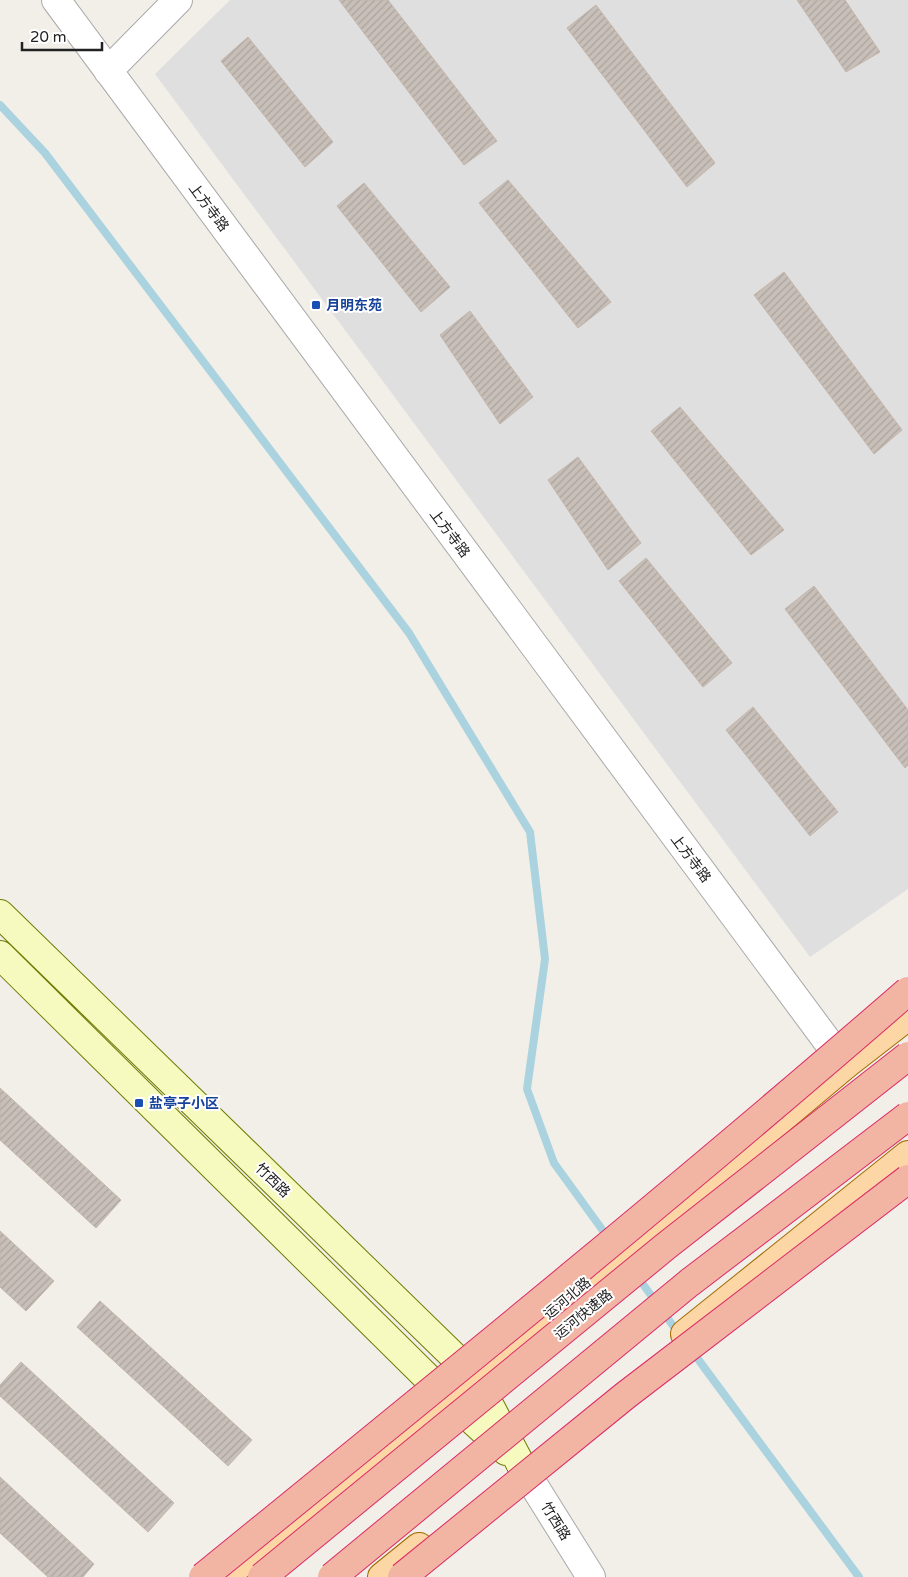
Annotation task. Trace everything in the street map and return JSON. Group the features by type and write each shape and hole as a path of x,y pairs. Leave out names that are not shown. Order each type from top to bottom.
{"highway":[{"path":"202,1577 575,1274 908,991"},
{"name":"运河快速路","path":"262,1577 666,1246 908,1056"},
{"path":"332,1577 689,1283 908,1116"},
{"path":"402,1577 626,1395 908,1179"}],"main road":[{"name":"竹西路","path":"0,914 474,1376 521,1465"},
{"name":"竹西路","path":"0,955 448,1398 521,1465"},
{"name":"运河北路","path":"224,1577 448,1398 845,1065 908,1016"},
{"path":"382,1577 908,1155"}],"street":[{"name":"上方寺路","path":"56,0 845,1065"},
{"path":"108,71 178,0"},
{"name":"竹西路","path":"521,1465 591,1577"}],"shaded area":[{"name":"月明东苑","path":"230,0 908,0 908,889 810,957 155,74"}],"building":[{"path":"339,0 388,0 497,141 464,165"},
{"path":"797,0 845,0 880,52 846,72"},
{"path":"596,5 715,163 687,187 567,28"},
{"path":"248,37 333,142 305,167 221,61"},
{"path":"508,180 611,302 578,328 479,203"},
{"path":"364,183 450,287 421,312 337,206"},
{"path":"784,272 902,430 874,454 754,295"},
{"path":"470,311 533,397 500,424 440,335"},
{"path":"680,407 784,530 751,555 651,431"},
{"path":"578,457 641,543 608,570 548,480"},
{"path":"646,558 732,663 703,687 619,581"},
{"path":"814,586 908,710 908,765 905,768 785,609"},
{"path":"753,707 838,812 810,836 726,730"},
{"path":"0,1088 121,1200 96,1228 0,1140"},
{"path":"0,1231 54,1281 26,1311 0,1287"},
{"path":"100,1301 252,1440 228,1466 77,1327"},
{"path":"21,1362 174,1503 148,1532 0,1396 0,1385"},
{"path":"0,1477 94,1564 83,1577 48,1577 0,1533"}],"waterway":[{"path":"0,105 45,153 409,633 530,832 545,959 527,1089 554,1163 609,1239"},
{"path":"637,1276 679,1334"},
{"path":"692,1351 859,1577"}],"place":[{"name":"月明东苑","path":"316,305"},
{"name":"盐亭子小区","path":"139,1103"}]}
